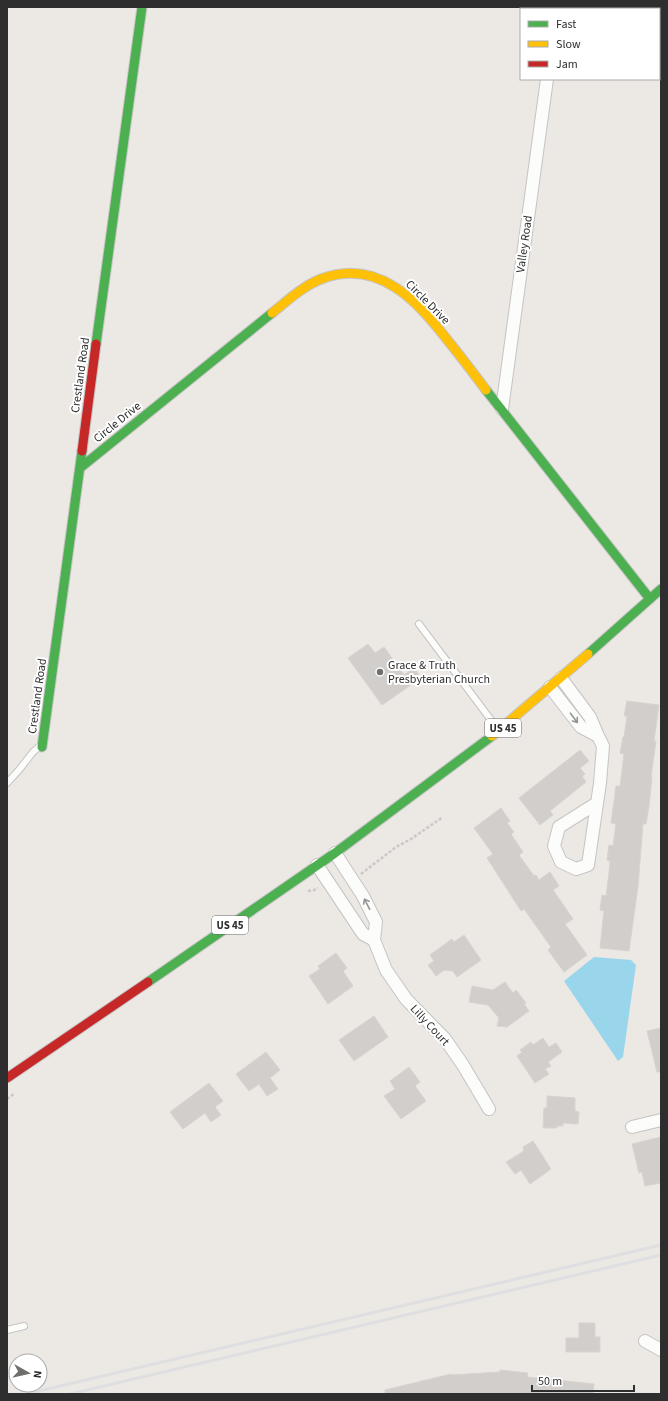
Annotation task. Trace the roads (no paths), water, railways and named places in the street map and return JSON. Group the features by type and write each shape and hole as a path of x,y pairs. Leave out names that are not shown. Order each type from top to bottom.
{"street":[{"name":"Crestland Road","path":"42,746 142,7"},
{"name":"Valley Road","path":"502,409 547,80"},
{"name":"Circle Drive","path":"80,468 302,289 322,279 338,274 372,277 393,285 405,294 430,318 650,599"},
{"name":"US 45","path":"7,1078 335,853 500,731 661,589"},
{"path":"561,678 590,717 603,746 597,803 588,865 576,869 561,862 554,846 559,826 597,803"},
{"path":"550,687 581,727 598,736"},
{"name":"Lilly Court","path":"335,853 353,880 376,922 374,940 386,970 406,999 445,1039 463,1065 489,1109"},
{"name":"Lilly Court","path":"317,865 364,934 374,940"},
{"path":"632,1127 661,1120"},
{"path":"645,1341 661,1350"}],"lane":[{"path":"418,624 500,731"},
{"path":"7,783 32,752 42,746"},
{"path":"7,1330 24,1326"}],"water":[{"path":"594,957 631,960 636,965 623,1057 618,1061 564,981"}],"railway":[{"path":"26,1394 661,1245"},
{"path":"70,1394 661,1255"}],"place":[{"name":"Grace & Truth Presbyterian Church","path":"380,672"}]}
